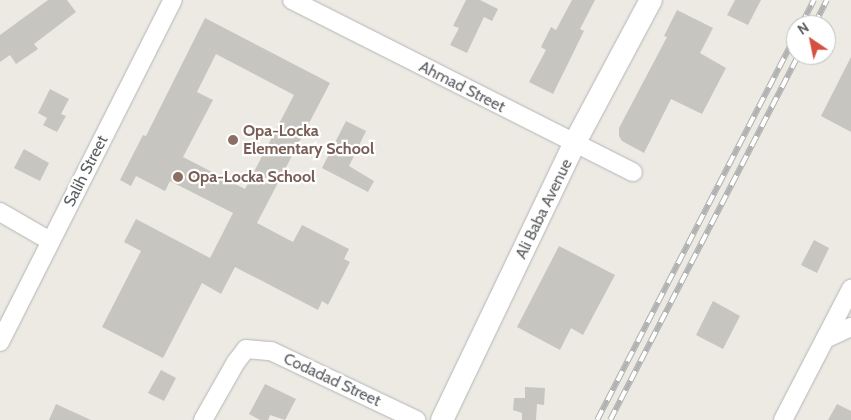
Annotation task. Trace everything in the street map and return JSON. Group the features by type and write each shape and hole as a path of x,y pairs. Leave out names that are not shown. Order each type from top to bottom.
{"street":[{"name":"Salih Street","path":"0,342 173,0"},
{"name":"Ahmad Street","path":"292,0 574,144 633,172"},
{"name":"Ali Baba Avenue","path":"442,420 574,144 651,0"},
{"path":"0,212 50,242"},
{"path":"783,420 851,289"},
{"path":"825,339 851,327"},
{"name":"Codadad Street","path":"203,420 236,362 246,349 271,351 416,420"}],"building":[{"path":"48,0 67,0 76,12 34,44 38,49 16,64 10,55 0,62 0,35"},
{"path":"466,0 480,0 498,9 492,21 484,17 467,53 450,45 459,28 453,26"},
{"path":"572,0 595,0 580,29 584,31 553,94 529,82 546,50 541,47 551,27 556,30"},
{"path":"735,0 761,0 748,25 727,15"},
{"path":"677,10 713,28 700,53 726,68 702,114 671,99 644,153 622,141 619,136 619,128 667,37 664,36"},
{"path":"205,18 330,83 257,223 293,242 302,225 349,249 344,259 350,262 328,305 322,301 318,310 235,267 221,294 202,283 163,358 102,327 141,251 124,242 136,219 210,258 233,213 170,181 165,191 136,176 131,186 120,180 143,135 146,136","holes":["216,54 294,95 245,189 183,157 213,100 197,92"]},
{"path":"851,57 851,132 821,116"},
{"path":"50,89 69,99 61,114 66,116 57,132 43,125 47,118 38,113"},
{"path":"346,121 366,131 349,166 374,181 368,192 322,168"},
{"path":"24,149 49,163 40,181 14,168"},
{"path":"814,240 829,248 817,273 801,265"},
{"path":"559,246 615,275 583,335 571,328 560,350 517,327"},
{"path":"713,301 740,316 723,349 696,335"},
{"path":"161,370 176,378 164,401 148,393"},
{"path":"265,384 296,399 285,420 270,415 268,420 260,420 249,414"},
{"path":"525,387 545,388 544,405 537,404 536,420 522,420 522,413 513,410 514,398 525,398"},
{"path":"56,404 91,420 49,420"},
{"path":"837,404 851,411 851,420 828,420"}],"railway":[{"path":"806,15 814,0"},
{"path":"819,15 827,0"},
{"path":"597,420 786,54"},
{"path":"610,420 793,65"}],"place":[{"name":"Opa-Locka Elementary School","path":"233,140"},
{"name":"Opa-Locka School","path":"178,177"}]}
